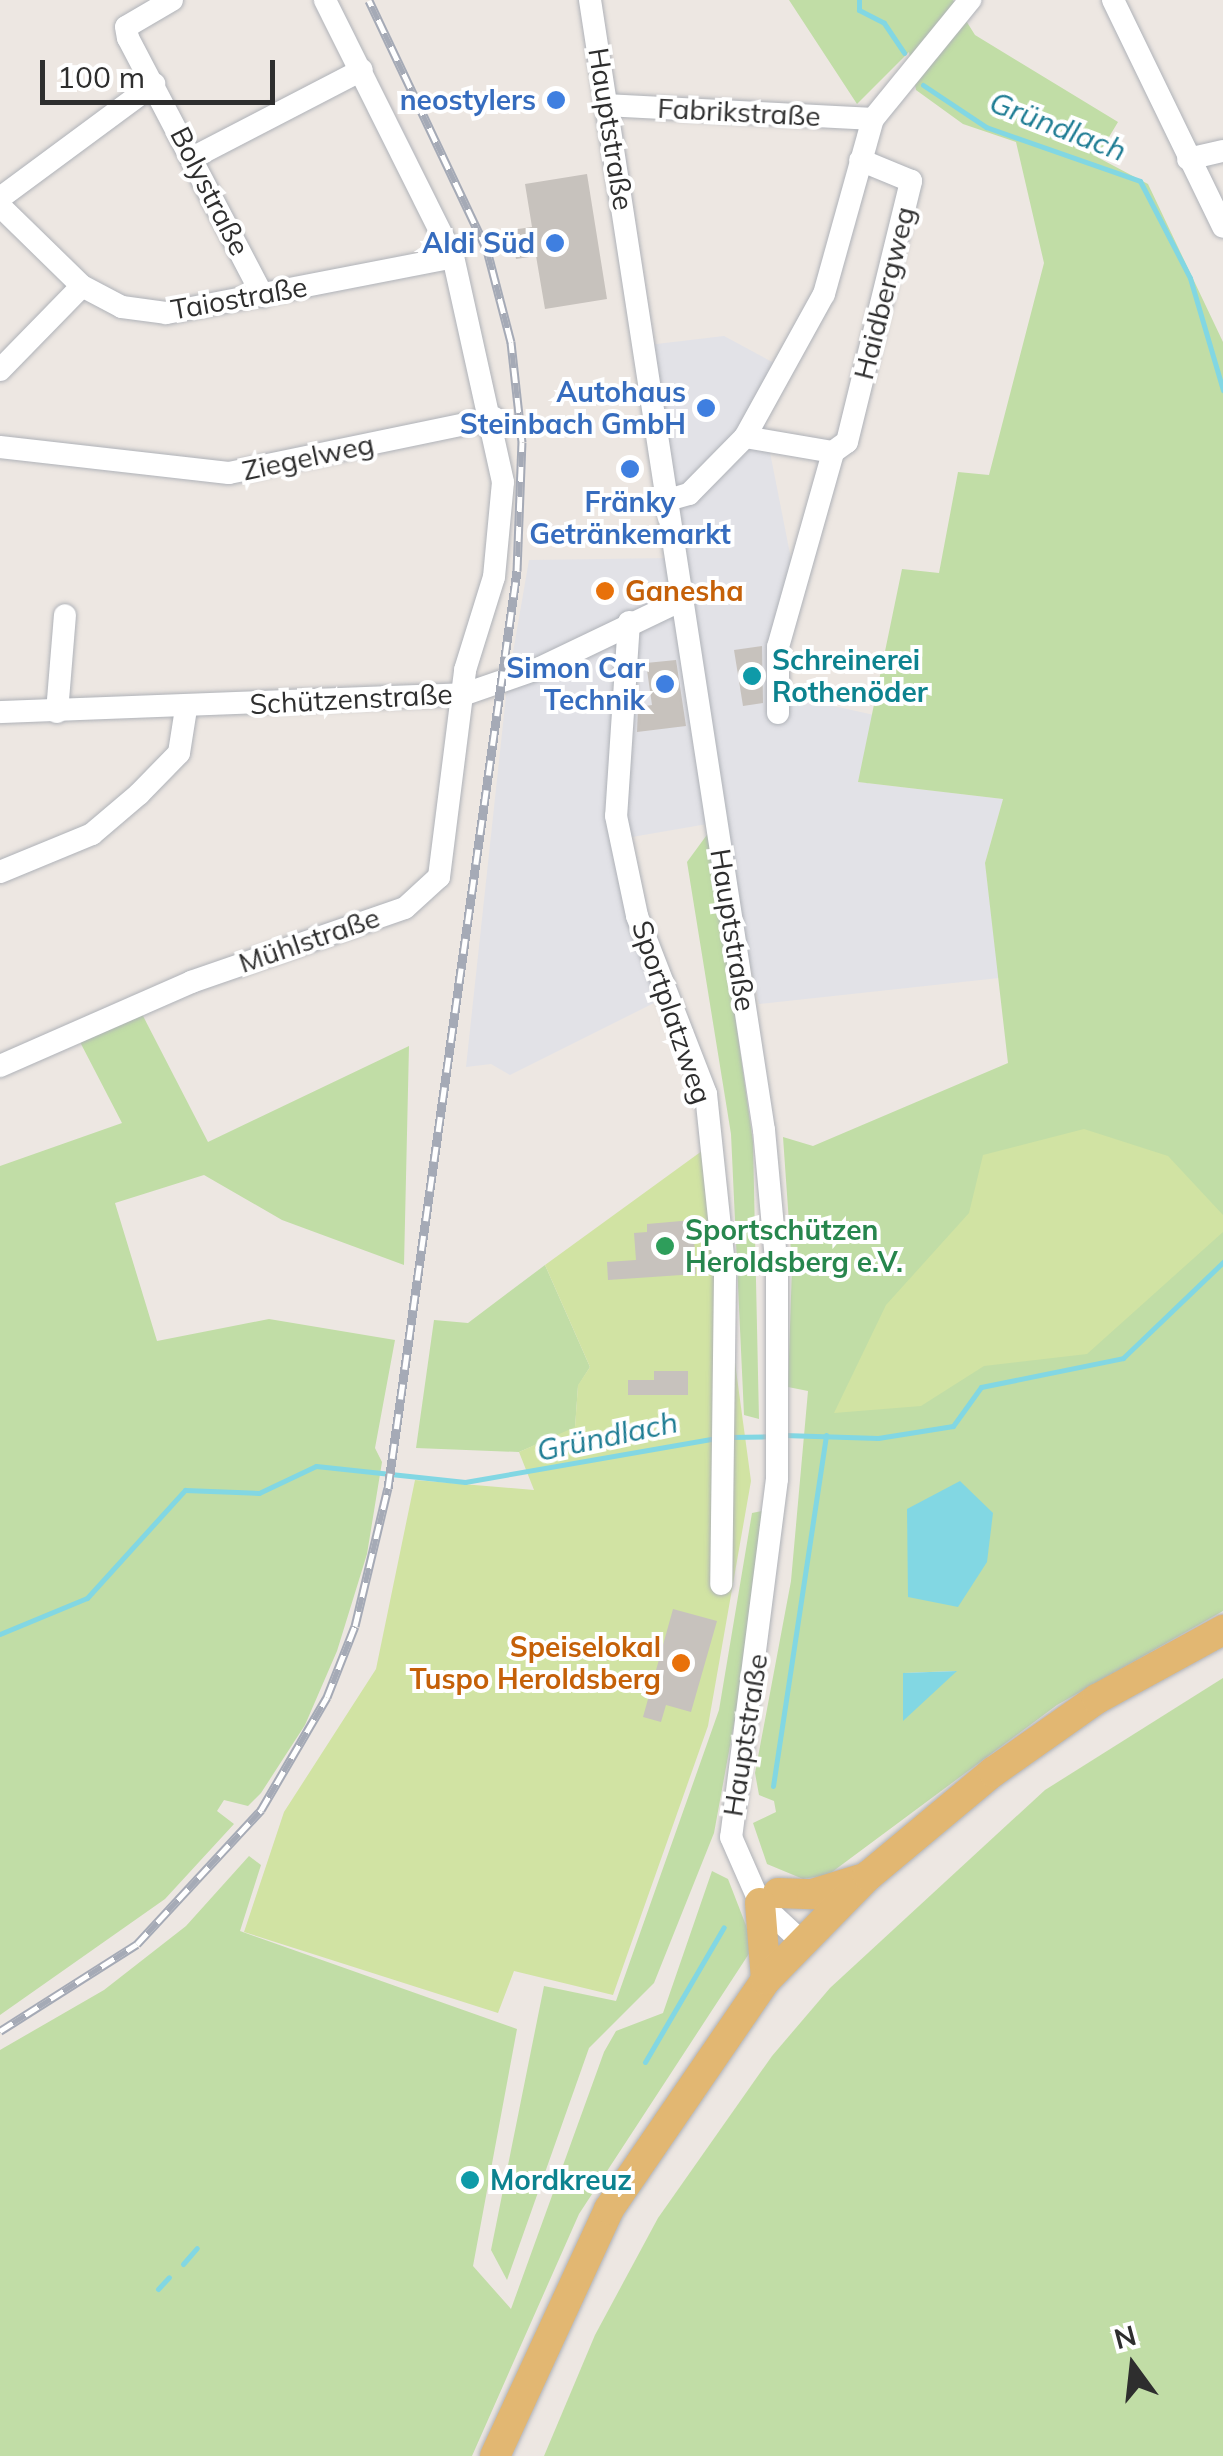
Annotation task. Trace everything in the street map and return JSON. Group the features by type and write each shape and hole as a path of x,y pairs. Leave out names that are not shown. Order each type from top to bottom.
{"main road":[{"path":"495,2456 609,2210 766,1980 914,1835 1097,1699 1223,1630"},
{"path":"766,1980 769,1898 824,1892 877,1869"}],"street":[{"name":"Bolystraße","path":"172,0 126,27 264,296"},
{"name":"Mühlstraße","path":"0,1066 191,982 418,902 440,877 465,670 494,576 504,482 494,418 454,257 326,0"},
{"name":"Hauptstraße","path":"590,0 764,1130 779,1398 777,1479 767,1593 730,1810 741,1862 769,1898 811,1935"},
{"path":"668,500 689,494 745,437 824,294 872,119 970,0"},
{"path":"1113,0 1223,227"},
{"path":"194,157 362,70"},
{"path":"0,198 154,84"},
{"name":"Fabrikstraße","path":"606,105 872,119"},
{"path":"1188,159 1223,151"},
{"name":"Haidbergweg","path":"778,713 778,647 833,452 846,442 911,181 860,160"},
{"name":"Taiostraße","path":"0,206 82,286 122,307 166,314 454,257"},
{"path":"0,370 82,286"},
{"name":"Ziegelweg","path":"0,447 229,473 494,418"},
{"path":"745,437 833,452"},
{"name":"Schützenstraße","path":"0,712 186,710 465,694 540,668 628,622 684,599"},
{"path":"57,712 65,615"},
{"name":"Sportplatzweg","path":"628,622 616,816 637,916 706,1094 725,1276 728,1422 721,1584"},
{"path":"0,872 92,834 139,794 179,753 186,710"}],"shaded area":[{"path":"724,336 774,363 764,422 793,569 775,693 874,715 858,782 1003,799 985,863 999,978 759,1004 719,822 626,838 662,999 510,1075 491,1064 466,1067 507,687 529,560 674,558 648,345"}],"green space":[{"path":"789,0 953,0 975,35 1118,122 1097,157 1148,184 1223,342 1223,1611 1057,1705 828,1875 803,1879 767,1864 753,1823 776,1812 774,1801 759,1795 755,1773 791,1581 808,1391 788,1387 792,1266 783,1137 813,1146 1008,1063 985,863 1003,799 858,782 902,569 939,573 958,472 989,475 1044,263 1016,142 963,124 916,90 909,52 857,104","holes":["955,1671 903,1719 904,1673"]},
{"path":"709,832 753,1142 759,1419 744,1415 731,1134 687,862"},
{"path":"142,1014 208,1142 409,1046 404,1265 282,1220 204,1175 115,1203 157,1341 269,1319 395,1340 375,1448 382,1462 367,1554 337,1651 305,1725 261,1793 248,1806 224,1800 217,1811 234,1824 165,1899 0,2015 0,1166 122,1123 80,1042"},
{"path":"1084,1129 1168,1156 1223,1215 1223,1232 1087,1354 984,1366 921,1406 834,1413 886,1305 969,1213 983,1155"},
{"path":"706,1148 751,1481 708,1726 613,1995 514,1971 498,2013 244,1932 284,1812 376,1669 415,1480 534,1490 519,1452 575,1427 578,1385 590,1367 545,1265"},
{"path":"545,1265 590,1367 578,1386 575,1428 519,1452 416,1448 434,1320 468,1323"},
{"path":"762,1511 752,1626 714,1833 654,1983 589,2048 507,2280 491,2250 544,1986 616,2001 719,1710 752,1513"},
{"path":"1223,1678 1223,2456 544,2456 595,2335 658,2218 772,2056 830,1988 1045,1790"},
{"path":"249,1856 261,1865 240,1931 517,2029 473,2266 511,2309 604,2052 616,2031 663,2013 712,1871 728,1879 754,1946 579,2214 472,2456 0,2456 0,2050 104,1990 186,1926"}],"water":[{"path":"960,1481 993,1513 987,1562 958,1607 908,1597 907,1509"},
{"path":"957,1671 903,1721 903,1673"}],"building":[{"name":"Aldi Süd","path":"587,174 607,299 545,309 536,256 516,259 511,230 532,227 525,184"},
{"name":"Schreinerei Rothenöder","path":"762,646 763,703 743,706 734,650"},
{"name":"Simon Car Technik","path":"676,660 686,726 637,732 638,707 652,705 646,663"},
{"name":"Sportschützen Heroldsberg e.V.","path":"693,1220 696,1274 608,1280 607,1262 636,1260 634,1233 647,1232 647,1224"},
{"path":"654,1371 688,1371 688,1395 628,1395 628,1380 654,1380"},
{"name":"Speiselokal Tuspo Heroldsberg","path":"673,1609 717,1621 691,1712 666,1705 661,1722 643,1717"}],"waterway":[{"name":"Gründlach","path":"859,0 859,10 884,23 904,53"},
{"name":"Gründlach","path":"923,85 986,127 1140,181 1190,278 1223,390"},
{"name":"Gründlach","path":"784,1435 878,1438 953,1426 981,1387 1123,1358 1223,1262"},
{"path":"773,1786 826,1435"},
{"name":"Gründlach","path":"729,1437 768,1436"},
{"name":"Gründlach","path":"0,1634 87,1598 185,1490 259,1493 316,1466 465,1482 718,1438"},
{"path":"645,2062 724,1927"},
{"path":"183,2264 197,2248"},
{"path":"158,2289 169,2277"}],"railway":[{"path":"0,2031 137,1944 261,1810 327,1697 355,1626 388,1488 517,571 522,442 511,342 487,250 369,0"}],"place":[{"name":"neostylers","path":"556,100"},
{"name":"Aldi Süd","path":"555,243"},
{"name":"Autohaus Steinbach GmbH","path":"706,408"},
{"name":"Fränky Getränkemarkt","path":"630,469"},
{"name":"Ganesha","path":"605,591"},
{"name":"Schreinerei Rothenöder","path":"752,676"},
{"name":"Simon Car Technik","path":"665,684"},
{"name":"Sportschützen Heroldsberg e.V.","path":"665,1246"},
{"name":"Speiselokal Tuspo Heroldsberg","path":"681,1663"},
{"name":"Mordkreuz","path":"470,2180"}]}
